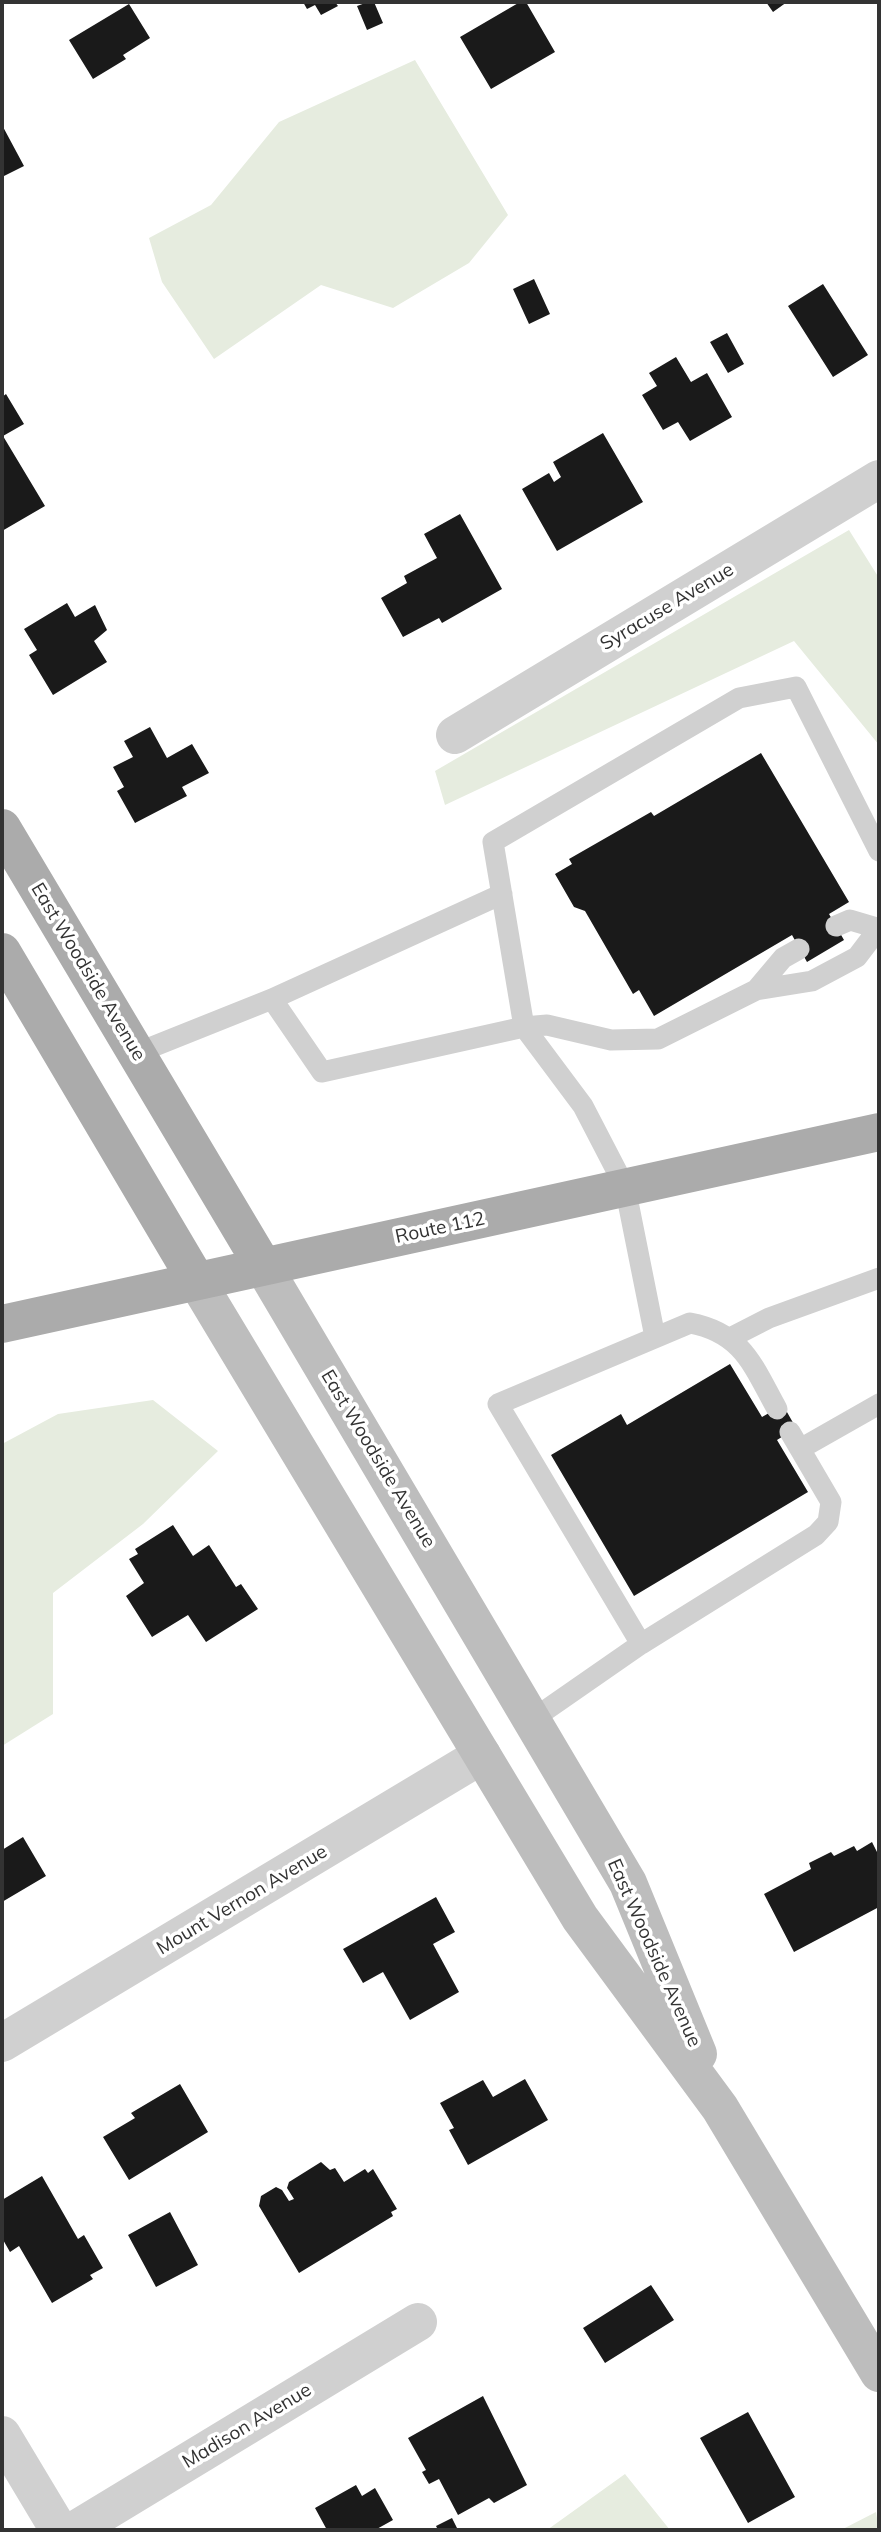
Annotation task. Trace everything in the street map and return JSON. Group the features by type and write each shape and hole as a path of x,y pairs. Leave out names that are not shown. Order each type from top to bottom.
{"main road":[{"name":"East Woodside Avenue","path":"2,828 628,1883 720,2108"},
{"name":"East Woodside Avenue","path":"4,962 580,1918 720,2108 879,2373"},
{"name":"Route 112","path":"2,1324 879,1132"}],"street":[{"name":"Syracuse Avenue","path":"455,736 879,479"},
{"name":"Mount Vernon Avenue","path":"2,2043 482,1755"},
{"name":"Madison Avenue","path":"75,2530 418,2322"},
{"path":"2,2435 59,2530"}],"lane":[{"path":"655,1337 625,1187 583,1106 524,1027 493,842 739,698 796,687 879,851"},
{"path":"137,1054 272,999 502,894"},
{"path":"272,999 322,1072 524,1027 547,1025 611,1040 658,1039 756,990 812,981 857,957 878,928 850,920 836,926"},
{"path":"756,990 783,958 799,949"},
{"path":"730,1338 769,1318 879,1278"},
{"path":"641,1644 498,1404 690,1324 709,1327 730,1338 744,1350 777,1409"},
{"path":"533,1719 641,1644 816,1535 828,1522 831,1502 795,1441 879,1404"}],"shaded area":[{"path":"415,60 508,215 469,263 393,308 321,285 214,359 162,282 149,238 211,205 279,122"},
{"path":"849,530 879,578 879,745 794,641 445,805 435,771"},
{"path":"153,1400 218,1451 143,1524 53,1593 53,1714 2,1746 2,1444 58,1414"},
{"path":"625,2474 670,2530 547,2530"},
{"path":"876,2512 879,2530 841,2530"}],"building":[{"path":"303,2 335,2 338,6 321,15 315,5 307,9"},
{"path":"374,2 383,23 367,30 357,6"},
{"path":"520,2 526,2 555,52 491,89 460,37"},
{"path":"766,2 787,2 773,12"},
{"path":"129,4 150,38 123,55 126,59 93,79 69,40"},
{"path":"2,125 24,166 2,177"},
{"path":"534,279 550,314 529,324 513,289"},
{"path":"823,284 868,355 833,377 788,306"},
{"path":"727,333 744,364 728,373 710,342"},
{"path":"676,357 691,382 707,373 732,417 690,441 678,422 663,430 642,395 657,386 649,373"},
{"path":"6,394 24,424 3,436 45,506 2,531 2,397"},
{"path":"603,433 643,502 557,551 522,489 549,473 554,482 561,477 553,462"},
{"path":"460,514 502,589 442,623 439,618 403,637 381,598 407,583 404,576 437,558 424,534"},
{"path":"67,603 75,617 95,605 107,630 94,641 107,662 53,695 29,655 37,650 24,629"},
{"path":"150,727 167,758 192,744 209,773 182,787 187,796 135,823 117,791 124,787 113,767 133,757 124,741"},
{"path":"761,753 849,902 829,914 844,940 807,962 792,935 654,1016 639,990 633,994 585,911 574,907 555,874 572,864 569,859 651,812 654,816"},
{"path":"730,1364 762,1417 783,1405 796,1428 777,1440 808,1492 634,1596 551,1455 621,1414 627,1425"},
{"path":"173,1525 193,1556 209,1545 236,1587 241,1584 258,1609 206,1642 188,1615 152,1637 126,1596 144,1583 129,1559 138,1554 135,1549"},
{"path":"23,1837 46,1876 2,1902 2,1850"},
{"path":"872,1842 879,1856 879,1907 794,1952 764,1894 811,1869 809,1863 831,1852 834,1856 854,1846 857,1851"},
{"path":"436,1897 455,1932 433,1944 459,1992 410,2020 383,1972 363,1983 343,1949"},
{"path":"525,2079 548,2120 468,2165 449,2130 454,2128 440,2103 483,2080 493,2097"},
{"path":"180,2084 208,2132 129,2180 103,2137 135,2118 131,2113"},
{"path":"321,2162 330,2170 335,2168 344,2182 365,2169 368,2173 373,2169 397,2209 391,2212 393,2216 299,2273 259,2206 261,2196 276,2187 282,2190 289,2201 294,2199 287,2188 289,2182"},
{"path":"42,2176 78,2239 84,2235 103,2268 90,2275 93,2279 52,2303 19,2246 10,2252 2,2238 2,2200"},
{"path":"170,2212 198,2265 156,2287 128,2235"},
{"path":"651,2285 674,2320 605,2363 583,2328"},
{"path":"483,2396 527,2485 494,2503 489,2498 458,2515 439,2479 429,2484 422,2472 426,2470 408,2438"},
{"path":"748,2412 795,2497 748,2523 700,2438"},
{"path":"356,2485 362,2496 375,2488 393,2520 375,2530 327,2530 315,2508"},
{"path":"452,2518 458,2530 438,2530 436,2526"}]}
